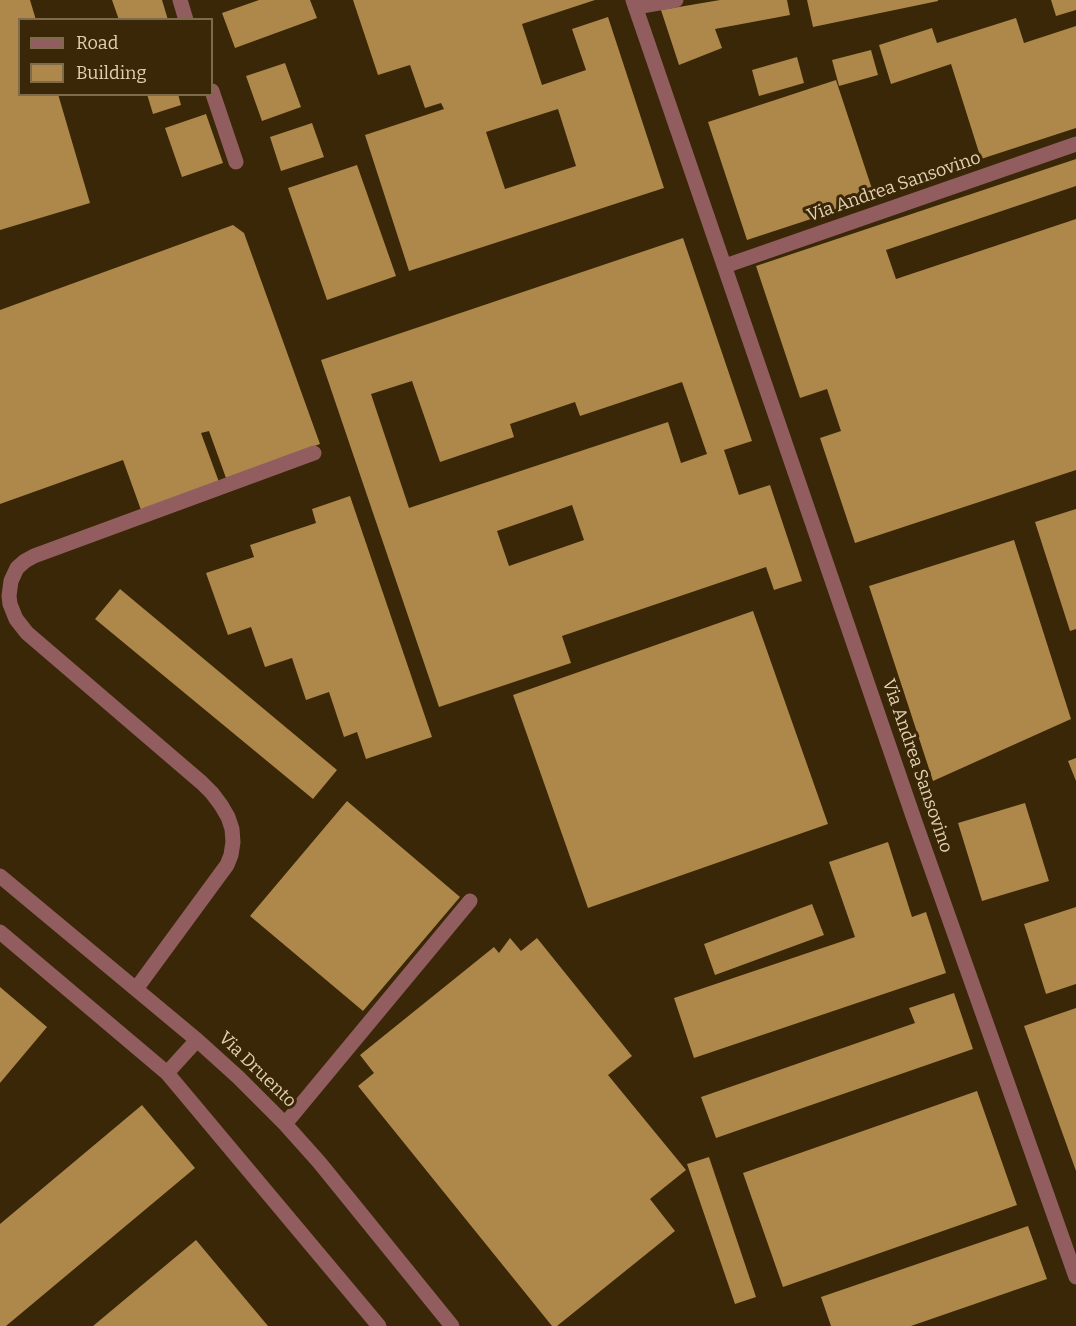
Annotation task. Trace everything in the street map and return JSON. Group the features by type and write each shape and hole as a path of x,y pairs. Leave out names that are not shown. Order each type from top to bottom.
{"street":[{"path":"180,0 185,18"},
{"name":"Via Andrea Sansovino","path":"676,0 634,4 915,822 1076,1277"},
{"path":"213,95 236,162"},
{"name":"Via Andrea Sansovino","path":"725,266 1076,144"},
{"path":"136,989 227,866 233,842 232,829 221,805 202,783 27,633 16,619 10,604 11,581 17,568 34,556 314,453"},
{"name":"Via Druento","path":"0,876 197,1040 238,1077 319,1162 452,1326"},
{"path":"285,1124 470,901"},
{"path":"0,932 167,1073 379,1326"},
{"path":"167,1073 197,1040"}],"building":[{"path":"0,0 30,0 35,18 18,18 18,96 59,96 90,203 0,230"},
{"path":"112,0 162,0 167,18 118,18"},
{"path":"259,0 310,0 317,18 235,48 222,13"},
{"path":"353,0 595,0 522,24 542,85 586,70 572,29 608,17 664,188 409,271 365,135 444,109 441,103 425,108 410,65 378,75","holes":["558,109 576,166 505,189 486,132"]},
{"path":"720,0 787,0 790,15 715,29 722,48 679,65 661,10"},
{"path":"807,0 938,0 938,1 813,27"},
{"path":"1051,0 1076,0 1076,10 1056,16"},
{"path":"1016,18 1024,43 1076,26 1076,128 981,159 951,64 891,84 879,45 932,28 937,43"},
{"path":"871,50 878,75 839,86 832,60"},
{"path":"797,57 804,83 759,96 752,70"},
{"path":"285,63 301,107 262,121 246,76"},
{"path":"836,80 875,198 747,240 708,122"},
{"path":"148,96 179,96 181,105 153,114"},
{"path":"206,114 223,163 182,177 165,128"},
{"path":"312,123 324,157 281,171 270,137"},
{"path":"1076,159 1076,186 886,250 896,279 1076,219 1076,470 855,543 820,438 841,431 827,389 800,398 756,266"},
{"path":"357,165 396,276 327,300 288,188"},
{"path":"233,225 244,233 320,444 226,478 209,431 201,433 219,482 141,510 123,460 0,504 0,310"},
{"path":"683,238 752,441 724,450 739,495 770,485 802,581 774,590 766,567 562,636 571,663 439,707 321,360","holes":["412,381 440,462 514,437 510,424 575,402 580,416 682,382 707,454 681,463 668,422 409,508 371,394","572,505 584,540 509,566 497,531"]},
{"path":"350,496 432,737 366,759 357,732 344,737 329,692 306,700 292,658 265,667 251,627 228,635 206,573 254,557 250,545 316,523 312,509"},
{"path":"1076,509 1076,629 1070,631 1035,522"},
{"path":"1014,540 1071,719 933,781 869,586"},
{"path":"120,589 337,770 313,799 95,619"},
{"path":"753,611 828,824 588,908 513,695"},
{"path":"1076,758 1076,781 1068,761"},
{"path":"347,801 460,897 363,1011 250,916"},
{"path":"1025,803 1049,881 982,901 958,823"},
{"path":"888,842 912,917 926,912 946,973 694,1058 674,998 855,937 829,862"},
{"path":"812,904 824,935 715,975 704,944"},
{"path":"1076,907 1076,984 1046,994 1024,924"},
{"path":"510,938 521,951 537,938 632,1056 608,1075 686,1170 650,1199 675,1231 557,1326 552,1326 358,1086 374,1073 360,1055 494,947 499,953"},
{"path":"0,987 47,1027 0,1083"},
{"path":"954,993 973,1049 716,1138 701,1097 915,1023 909,1008"},
{"path":"1076,1008 1076,1171 1024,1026"},
{"path":"977,1091 1017,1205 783,1287 743,1173"},
{"path":"142,1105 195,1168 6,1326 0,1326 0,1224"},
{"path":"709,1157 756,1297 735,1304 687,1164"},
{"path":"1028,1226 1047,1279 911,1326 831,1326 821,1297"},
{"path":"196,1240 268,1326 93,1326"}]}
